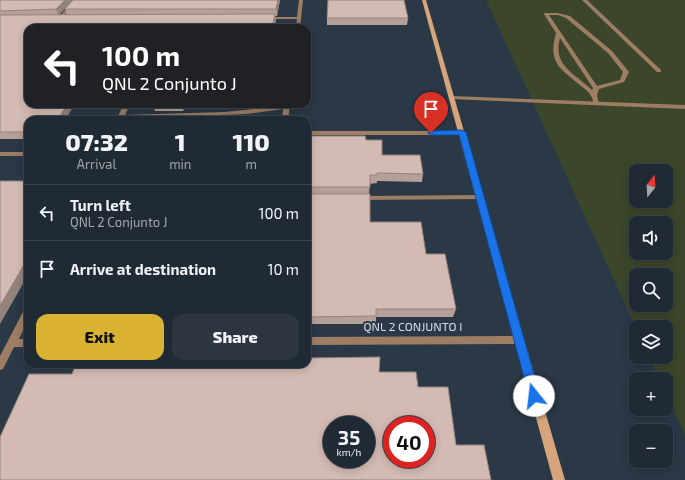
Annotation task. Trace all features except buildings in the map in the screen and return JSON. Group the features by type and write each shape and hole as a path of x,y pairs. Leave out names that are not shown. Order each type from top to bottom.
{"street":[{"path":"60,19 76,0"},
{"path":"299,24 301,0"},
{"path":"424,0 480,197 518,340 559,480"},
{"path":"584,0 659,71"},
{"path":"596,88 622,81 626,72 610,52 568,17 551,13 546,14 596,88 594,95 596,104"},
{"path":"260,18 300,18"},
{"path":"52,19 68,19"},
{"path":"559,33 555,45 556,57 563,68 594,95"},
{"path":"452,98 685,107"},
{"path":"143,116 166,114 261,112 278,108"},
{"path":"311,133 462,132"},
{"path":"0,154 24,154"},
{"path":"354,198 480,197"},
{"path":"0,366 24,319"},
{"name":"QNL 2 CONJUNTO I","path":"311,341 518,340"},
{"path":"12,343 24,343"}],"green space":[{"path":"486,0 685,0 685,435 673,409 673,372 656,372 652,364 673,364 673,320 632,320"}],"route":[{"path":"431,133 462,132 534,396"}]}
